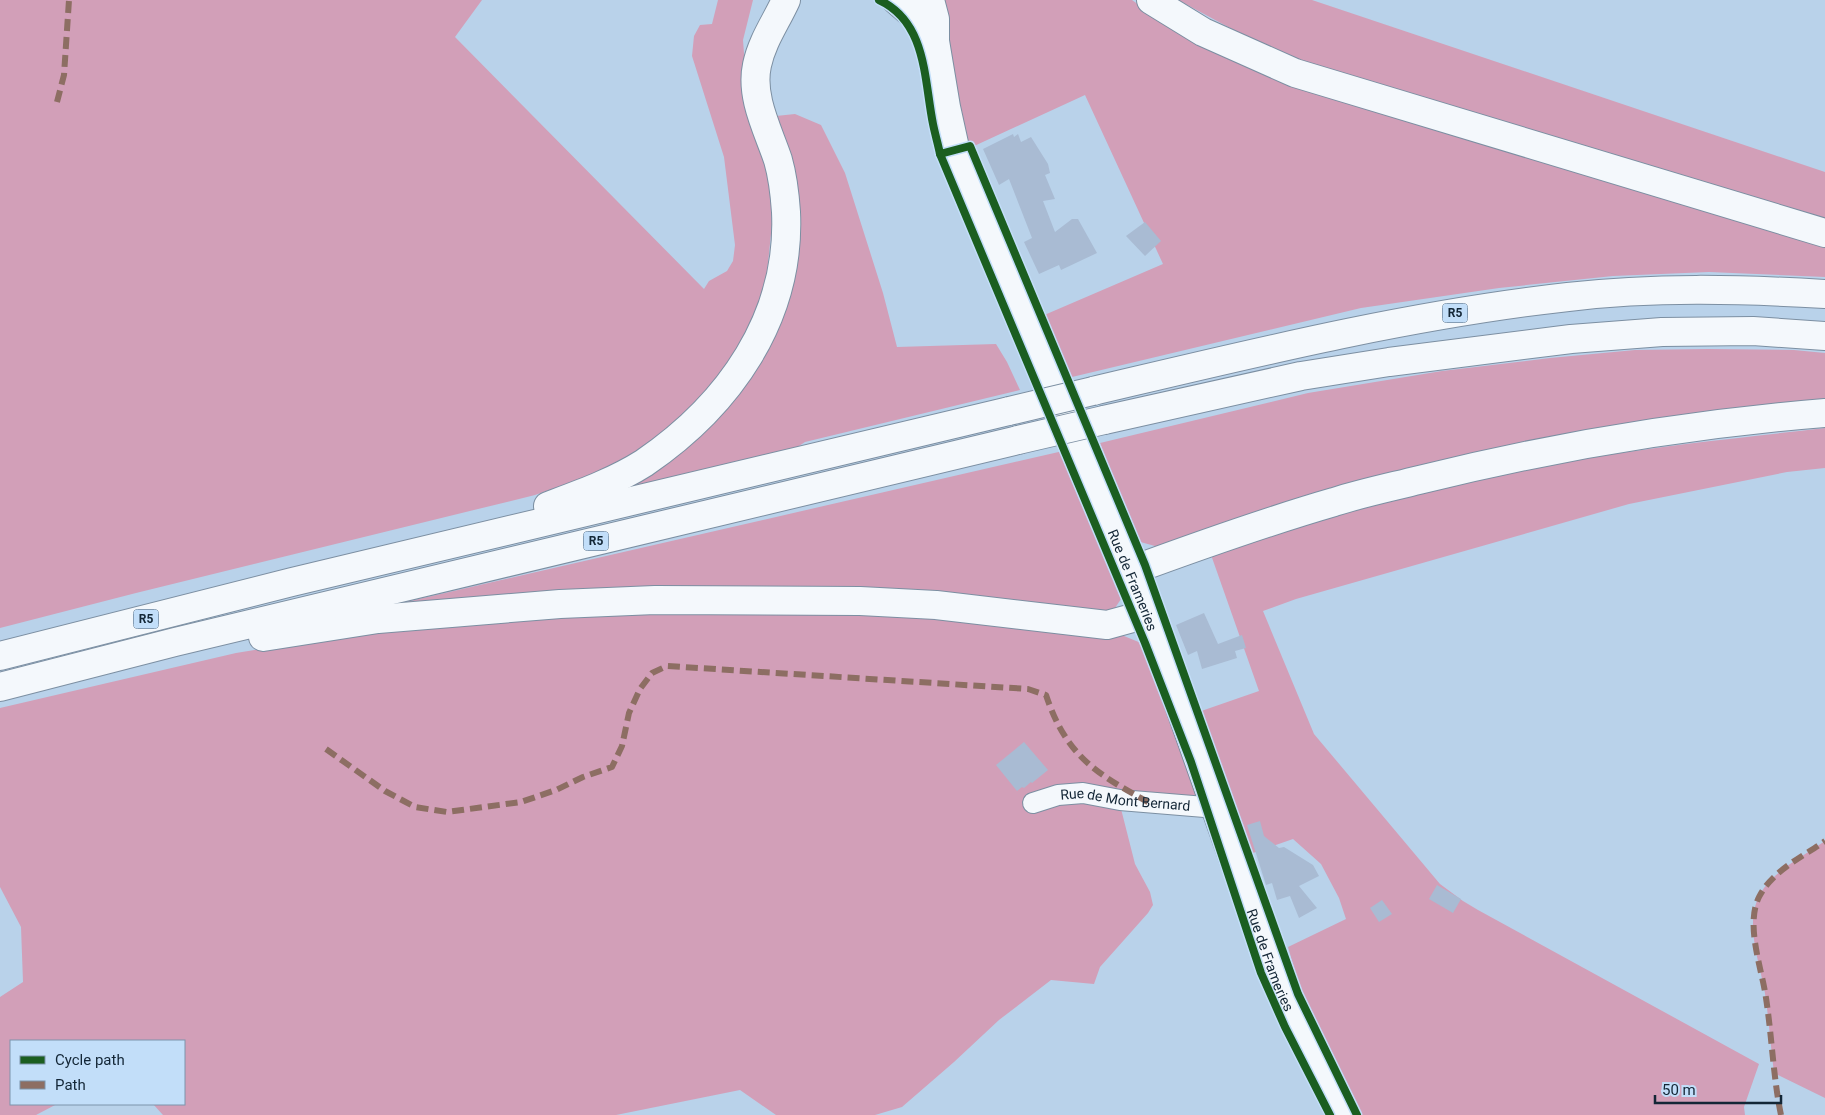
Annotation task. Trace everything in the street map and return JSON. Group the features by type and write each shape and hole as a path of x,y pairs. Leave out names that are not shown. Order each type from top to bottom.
{"main road":[{"path":"504,532 547,507 601,486 643,463 681,435 711,407 738,374 757,343 774,304 784,258 786,211 778,162 762,117 756,88 756,66 763,42 780,15 786,0"},
{"name":"Rue de Frameries","path":"896,0 924,26 935,41"},
{"name":"Rue de Frameries","path":"930,0 935,19 935,41 946,107 957,157 1147,614 1279,988 1341,1115"},
{"path":"1151,0 1202,32 1295,73 1825,233"},
{"name":"R5","path":"0,656 302,580 1093,390 1386,324 1475,309 1569,297 1672,290 1751,290 1825,294"},
{"name":"R5","path":"0,687 175,642 1018,440 1301,376 1389,362 1562,340 1662,332 1753,331 1825,336"},
{"path":"1130,571 1220,538 1335,501 1483,464 1583,444 1681,428 1825,413"},
{"path":"175,642 212,645 378,620 560,604 655,600 898,603 1006,612 1107,625 1147,614"}],"street":[{"name":"Rue de Mont Bernard","path":"1033,802 1058,795 1083,793 1120,800 1217,808"}],"shaded area":[{"path":"0,0 482,0 455,37 704,289 709,281 727,271 733,261 735,245 724,157 692,56 694,36 700,25 712,24 718,0 753,0 743,40 748,106 761,145 770,185 772,224 767,273 760,304 730,366 695,407 652,443 595,474 535,495 0,628"},
{"path":"937,0 1132,0 1143,8 1825,244 1825,277 1709,272 1613,276 1499,288 1361,308 1072,377 1042,316 1163,264 1085,95 972,147 970,141 967,141 948,43"},
{"path":"1178,0 1312,0 1825,172 1825,220 1331,72 1271,50"},
{"path":"795,114 821,125 845,173 883,293 897,347 996,344 1020,390 805,442 793,450 634,489 628,480 770,330 776,116"},
{"path":"1635,350 1794,350 1825,353 1825,406 1162,548 1137,541 1100,443 1308,393 1442,371"},
{"path":"1825,428 1825,468 1787,472 1629,504 1296,599 1263,611 1314,734 1440,884 1478,910 1759,1064 1744,1107 1745,1115 1361,1115 1299,985 1288,947 1346,919 1339,898 1321,864 1293,839 1253,853 1224,801 1184,717 1259,691 1210,552 1401,498 1547,466 1653,448"},
{"path":"1063,451 1121,599 1113,611 1097,613 371,610"},
{"path":"661,612 878,613 1081,629 1124,636 1141,643 1202,799 1118,797 1135,864 1150,892 1153,905 1100,967 1094,984 1051,980 999,1020 902,1107 875,1115 776,1115 740,1090 616,1115 163,1115 154,1105 185,1105 185,1040 10,1040 10,1105 55,1105 36,1115 0,1115 0,997 23,982 21,927 0,887 0,708 236,653 450,622"},
{"path":"1825,841 1825,1098 1774,1073 1764,986 1754,943 1753,929 1757,901 1764,888 1777,874"}],"building":[{"path":"1013,134 1014,137 1018,134 1021,142 1031,137 1048,164 1050,173 1045,175 1055,199 1043,201 1055,232 1072,219 1078,219 1097,253 1061,270 1059,265 1039,274 1024,242 1032,238 1009,179 999,185 983,149"},
{"path":"1145,222 1161,241 1145,256 1126,236"},
{"path":"1204,613 1218,644 1242,635 1246,648 1235,651 1237,658 1202,669 1197,651 1188,655 1176,625"},
{"path":"1024,742 1048,770 1032,783 1017,791 996,765"},
{"path":"1260,821 1264,836 1279,848 1284,847 1313,865 1319,876 1299,886 1317,908 1299,918 1290,896 1277,900 1272,883 1266,885 1247,825"},
{"path":"1437,885 1461,899 1453,913 1429,899"},
{"path":"1382,900 1392,914 1379,922 1370,908"}],"marked path":[{"path":"57,102 64,75 69,0"},
{"path":"326,749 385,791 415,807 447,812 521,802 612,767 622,746 629,713 640,689 652,673 667,666 1028,689 1046,695 1063,733 1073,748 1085,760 1098,771 1148,802"},
{"path":"1781,1115 1766,998 1754,934 1755,908 1765,888 1780,872 1825,841"}],"cycle path":[{"path":"879,0 895,10 906,22 915,37 925,71 933,124 940,154 1145,643 1191,762 1261,973 1285,1027 1330,1115"},
{"path":"940,154 970,146 1145,565 1298,994 1357,1115"}]}
